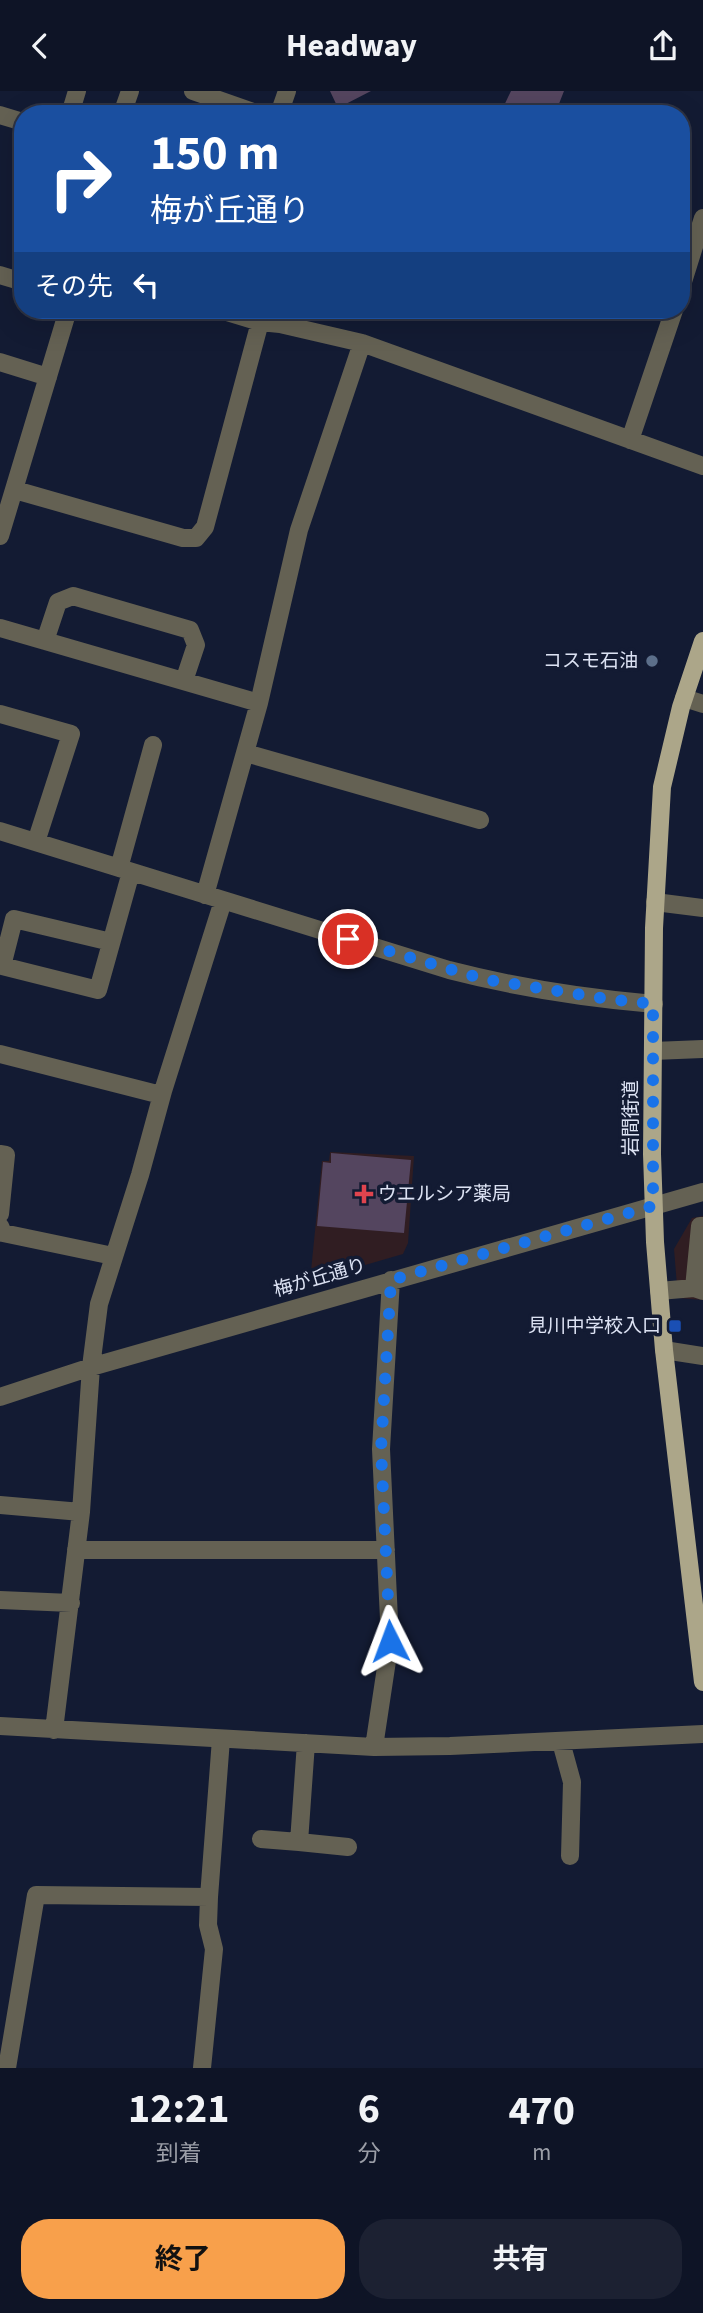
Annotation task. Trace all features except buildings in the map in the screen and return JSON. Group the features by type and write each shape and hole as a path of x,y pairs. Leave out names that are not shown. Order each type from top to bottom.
{"main road":[{"name":"岩間街道","path":"703,641 684,698 662,787 655,902 653,1004 653,1206 659,1291 703,1682"}],"street":[{"path":"193,91 233,105"},
{"path":"690,259 703,218"},
{"path":"0,536 65,319"},
{"path":"250,319 362,343 703,465"},
{"path":"631,440 671,319"},
{"path":"15,490 183,538 196,538 205,527 260,322"},
{"path":"205,895 259,703 299,530 362,343"},
{"path":"0,362 48,377"},
{"path":"45,641 58,602 73,596 190,630 196,645 184,681"},
{"path":"0,628 259,703"},
{"path":"684,698 703,703"},
{"path":"0,714 71,734 36,842"},
{"path":"111,942 14,919 2,966 98,990 111,942 153,745"},
{"path":"246,753 480,820"},
{"path":"0,831 449,970 483,979 653,1004"},
{"path":"54,1730 81,1512 91,1367 99,1304 223,901"},
{"path":"655,902 703,908"},
{"path":"653,1051 703,1049"},
{"path":"0,1054 162,1095"},
{"path":"0,1154 6,1155 0,1214"},
{"name":"梅が丘通り","path":"0,1397 91,1367 703,1192"},
{"path":"0,1226 3,1233 113,1256"},
{"path":"659,1291 699,1290 700,1226 703,1226"},
{"path":"374,1747 390,1641 381,1449 391,1280"},
{"path":"664,1350 703,1356"},
{"path":"0,1505 81,1512"},
{"path":"76,1550 386,1550"},
{"path":"0,1601 71,1604"},
{"path":"1,1730 54,1730 374,1747 450,1747 703,1734"},
{"path":"202,2068 214,1949 208,1925 221,1739"},
{"path":"561,1742 572,1782 570,1856"},
{"path":"299,1842 306,1743"},
{"path":"261,1839 348,1847"},
{"path":"6,2068 36,1895 209,1897"}],"shaded area":[{"name":"ウエルシア薬局","path":"330,1152 414,1156 408,1243 403,1254 310,1281 322,1161 329,1161"},
{"path":"703,1216 703,1300 678,1298 674,1249 692,1218"}],"place":[{"name":"コスモ石油","path":"652,661"},
{"name":"ウエルシア薬局","path":"364,1194"},
{"name":"見川中学校入口","path":"675,1326"}],"route":[{"path":"348,939 483,979 653,1004 653,1206 391,1280 381,1449 390,1641"}]}
